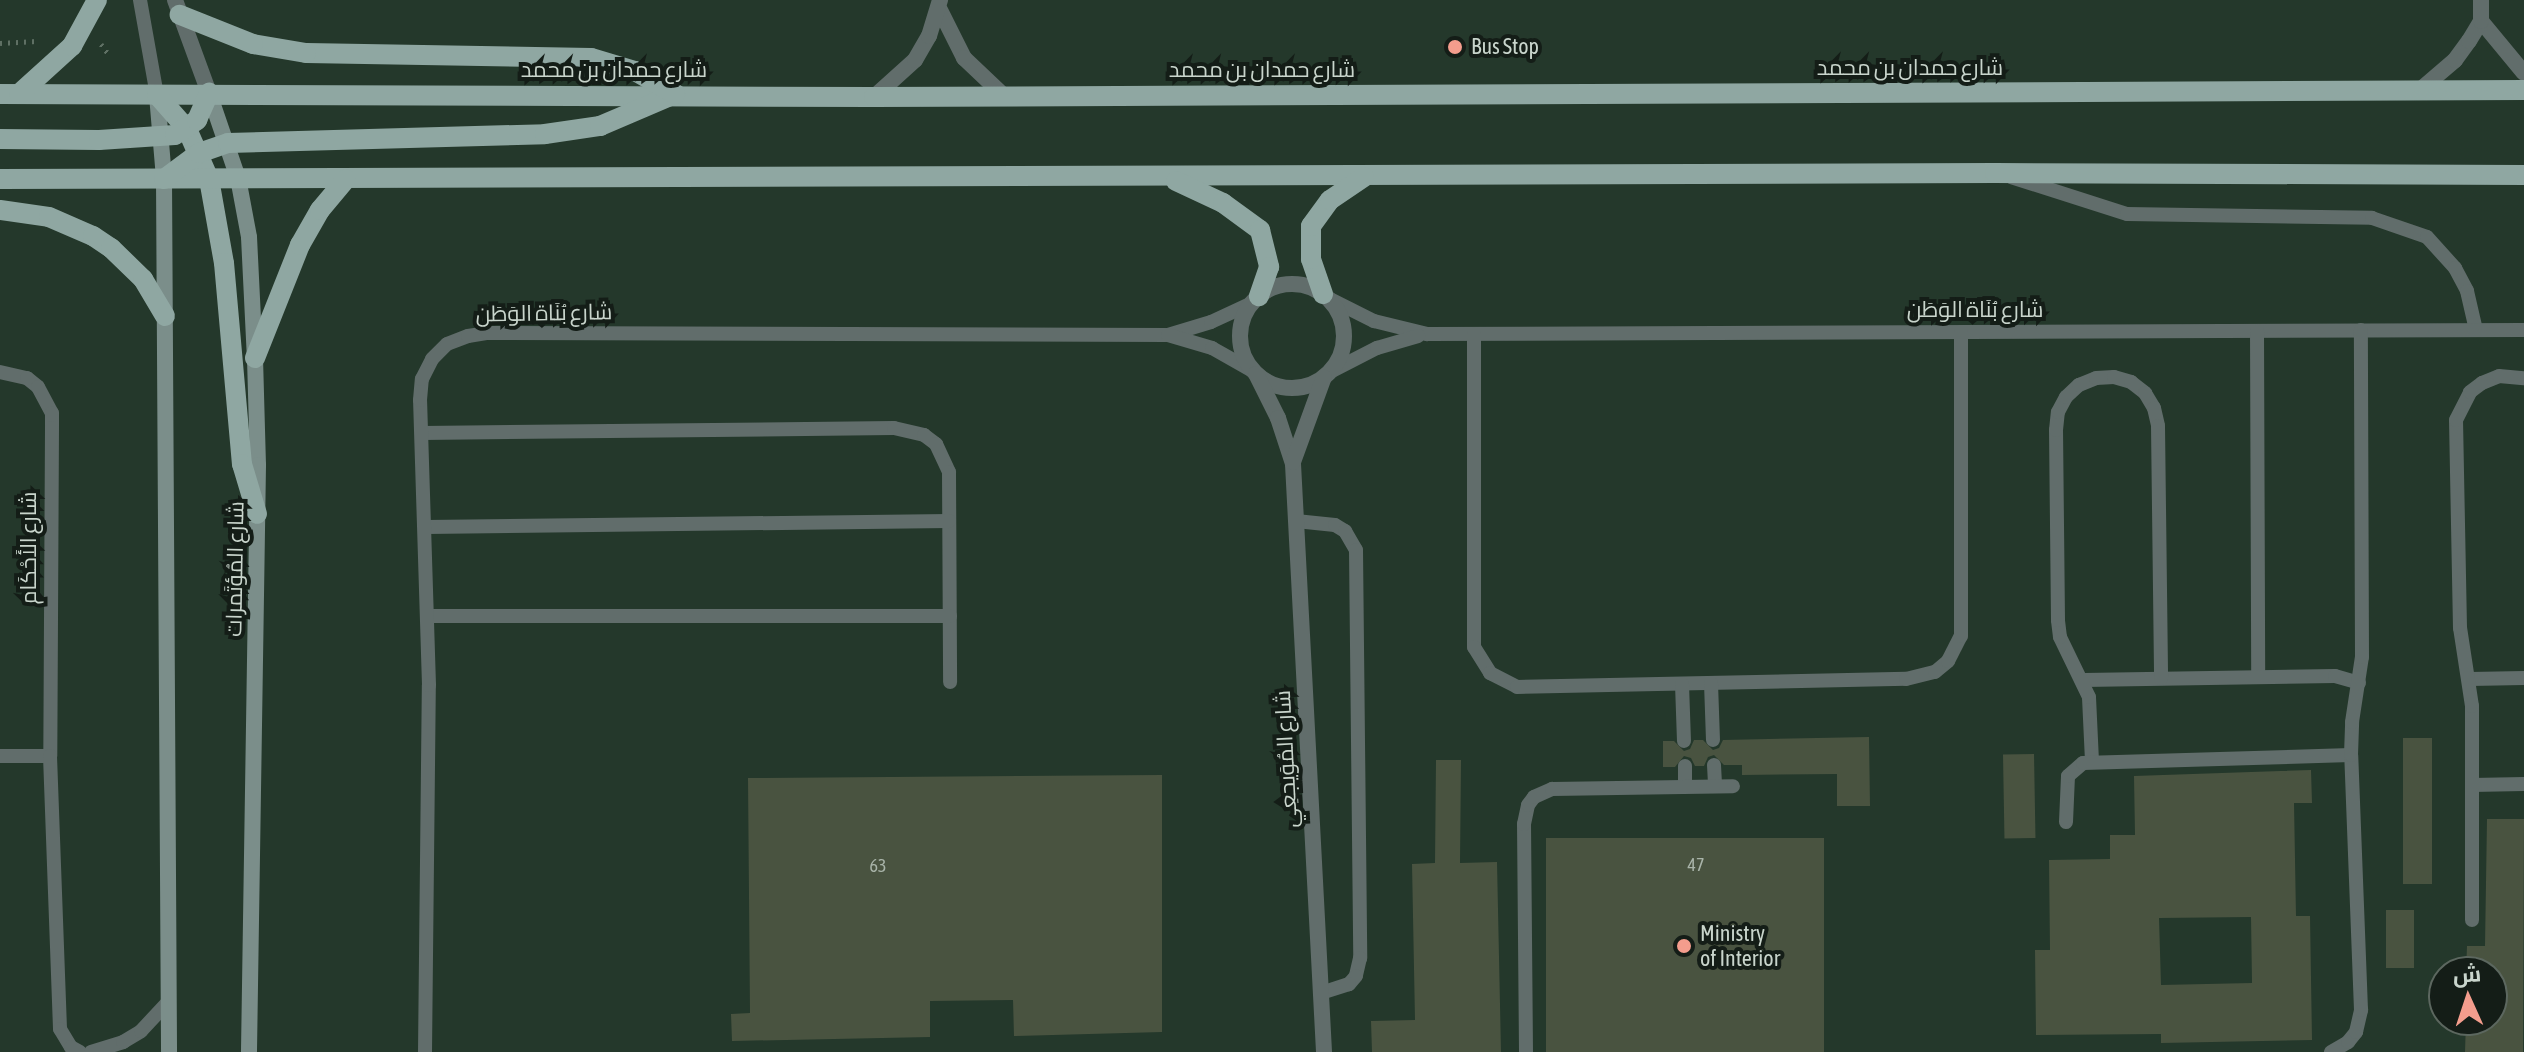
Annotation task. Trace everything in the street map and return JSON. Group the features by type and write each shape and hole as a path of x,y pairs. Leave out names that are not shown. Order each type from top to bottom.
{"main road":[{"path":"10,94 72,46 97,0"},
{"path":"178,7 253,44 306,53 591,58 635,71 675,94"},
{"name":"شارع حمدان بن محمد","path":"10,94 874,97 1002,94 2524,90"},
{"path":"0,139 162,138 187,129 197,120 209,93"},
{"path":"164,179 199,153 228,143 573,131 626,117 675,94"},
{"path":"157,95 187,129 209,179 224,263 242,464 257,514"},
{"path":"0,179 1995,173 2524,175"},
{"path":"1168,177 1223,203 1260,230 1269,267 1255,299"},
{"path":"1324,295 1311,259 1311,226 1330,200 1364,177"},
{"path":"255,358 300,245 320,210 346,179"},
{"path":"0,210 49,217 93,236 111,248 143,279 165,316"}],"street":[{"path":"2420,90 2455,60 2481,21 2481,0"},
{"path":"940,5 964,58 1002,94"},
{"path":"874,97 915,60 940,5"},
{"path":"178,7 209,93"},
{"path":"2481,21 2524,73"},
{"name":"شارع المُؤتَمرات","path":"209,93 238,178 249,237 255,358 257,514 249,1052"},
{"path":"157,95 164,179 169,1052"},
{"path":"1290,284 1324,295 1337,309 1344,341 1327,374 1297,388 1268,382 1254,372 1243,354 1240,336 1243,318 1255,299 1274,287 1290,284"},
{"name":"شارع المُوَيجعِي","path":"1254,372 1278,418 1293,464 1324,1052"},
{"name":"شارع المُوَيجعِي","path":"1293,464 1327,374"}],"lane":[{"path":"140,0 157,95"},
{"path":"1995,173 2127,214 2372,218 2427,237 2455,268 2467,291 2476,330"},
{"name":"شارع بُنَاة الوَطَن","path":"1324,295 1374,321 1427,334 2524,330"},
{"name":"شارع بُنَاة الوَطَن","path":"1168,335 1211,322 1255,299"},
{"path":"2331,1052 2348,1042 2356,1032 2361,1010 2351,755 2362,644 2361,330"},
{"path":"2257,331 2258,677"},
{"path":"1474,334 1473,633 1481,662 1501,682 1517,687 1921,678 1948,661 1961,636 1962,622 1961,332"},
{"name":"شارع بُنَاة الوَطَن","path":"1327,374 1377,348 1427,334"},
{"name":"شارع بُنَاة الوَطَن","path":"425,1052 428,616 422,379 440,352 468,336 1168,335 1212,348 1254,372"},
{"name":"شارع الأَحْكَام","path":"0,372 27,378 47,399 52,413 50,756 60,1029 71,1047 80,1052"},
{"path":"2472,920 2470,679 2460,628 2456,420 2470,392 2482,383 2499,376 2524,378"},
{"path":"2092,761 2089,697 2084,680 2060,637 2058,620 2056,430 2062,405 2079,385 2096,378 2114,377 2131,382 2145,393 2154,408 2158,426 2161,678"},
{"path":"422,433 909,429 936,444 949,472 950,682"},
{"path":"426,527 949,521"},
{"path":"1296,521 1323,522 1345,531 1356,550 1360,958 1359,968 1349,984 1321,993"},
{"path":"428,616 950,616"},
{"path":"2084,680 2335,676 2359,683"},
{"path":"2470,679 2524,678"},
{"path":"1711,683 1713,740"},
{"path":"1682,684 1684,741"},
{"path":"2066,822 2068,776 2073,769 2092,761 2351,755"},
{"path":"0,756 50,756"},
{"path":"1714,765 1715,786"},
{"path":"1685,766 1685,786"},
{"path":"2472,785 2524,784"},
{"path":"1526,1052 1524,824 1528,805 1543,792 1552,789 1733,786"},
{"path":"91,1052 123,1042 141,1031 169,1001"}],"building":[{"path":"1869,737 1870,806 1837,806 1837,774 1742,775 1742,765 1724,765 1714,755 1708,757 1704,766 1695,766 1691,758 1684,756 1675,767 1663,767 1663,741 1674,741 1684,751 1690,749 1694,740 1703,740 1713,750 1719,748 1723,740"},
{"path":"2403,738 2432,738 2432,884 2403,884"},
{"path":"2034,754 2035,838 2004,839 2003,755"},
{"path":"1436,760 1461,760 1460,863 1497,862 1501,1052 1372,1052 1371,1021 1415,1020 1412,864 1435,863"},
{"path":"2311,770 2312,803 2294,803 2296,916 2310,916 2312,1040 2161,1043 2161,1034 2036,1035 2035,950 2050,950 2049,860 2110,859 2110,835 2135,835 2134,776","holes":["2251,917 2252,983 2161,985 2159,918"]},
{"path":"1162,775 1162,1032 1014,1036 1013,1000 930,1001 930,1037 732,1041 731,1014 750,1013 748,778"},
{"path":"2487,819 2524,819 2523,1052 2465,1052 2466,1036 2508,1036 2508,956 2467,956 2467,946 2485,946"},
{"name":"Ministry of Interior","path":"1546,838 1824,838 1824,1052 1546,1052"},
{"path":"2386,910 2414,910 2414,968 2386,968"}],"place":[{"name":"Bus Stop","path":"1455,47"},
{"name":"Ministry of Interior","path":"1684,946"}]}
